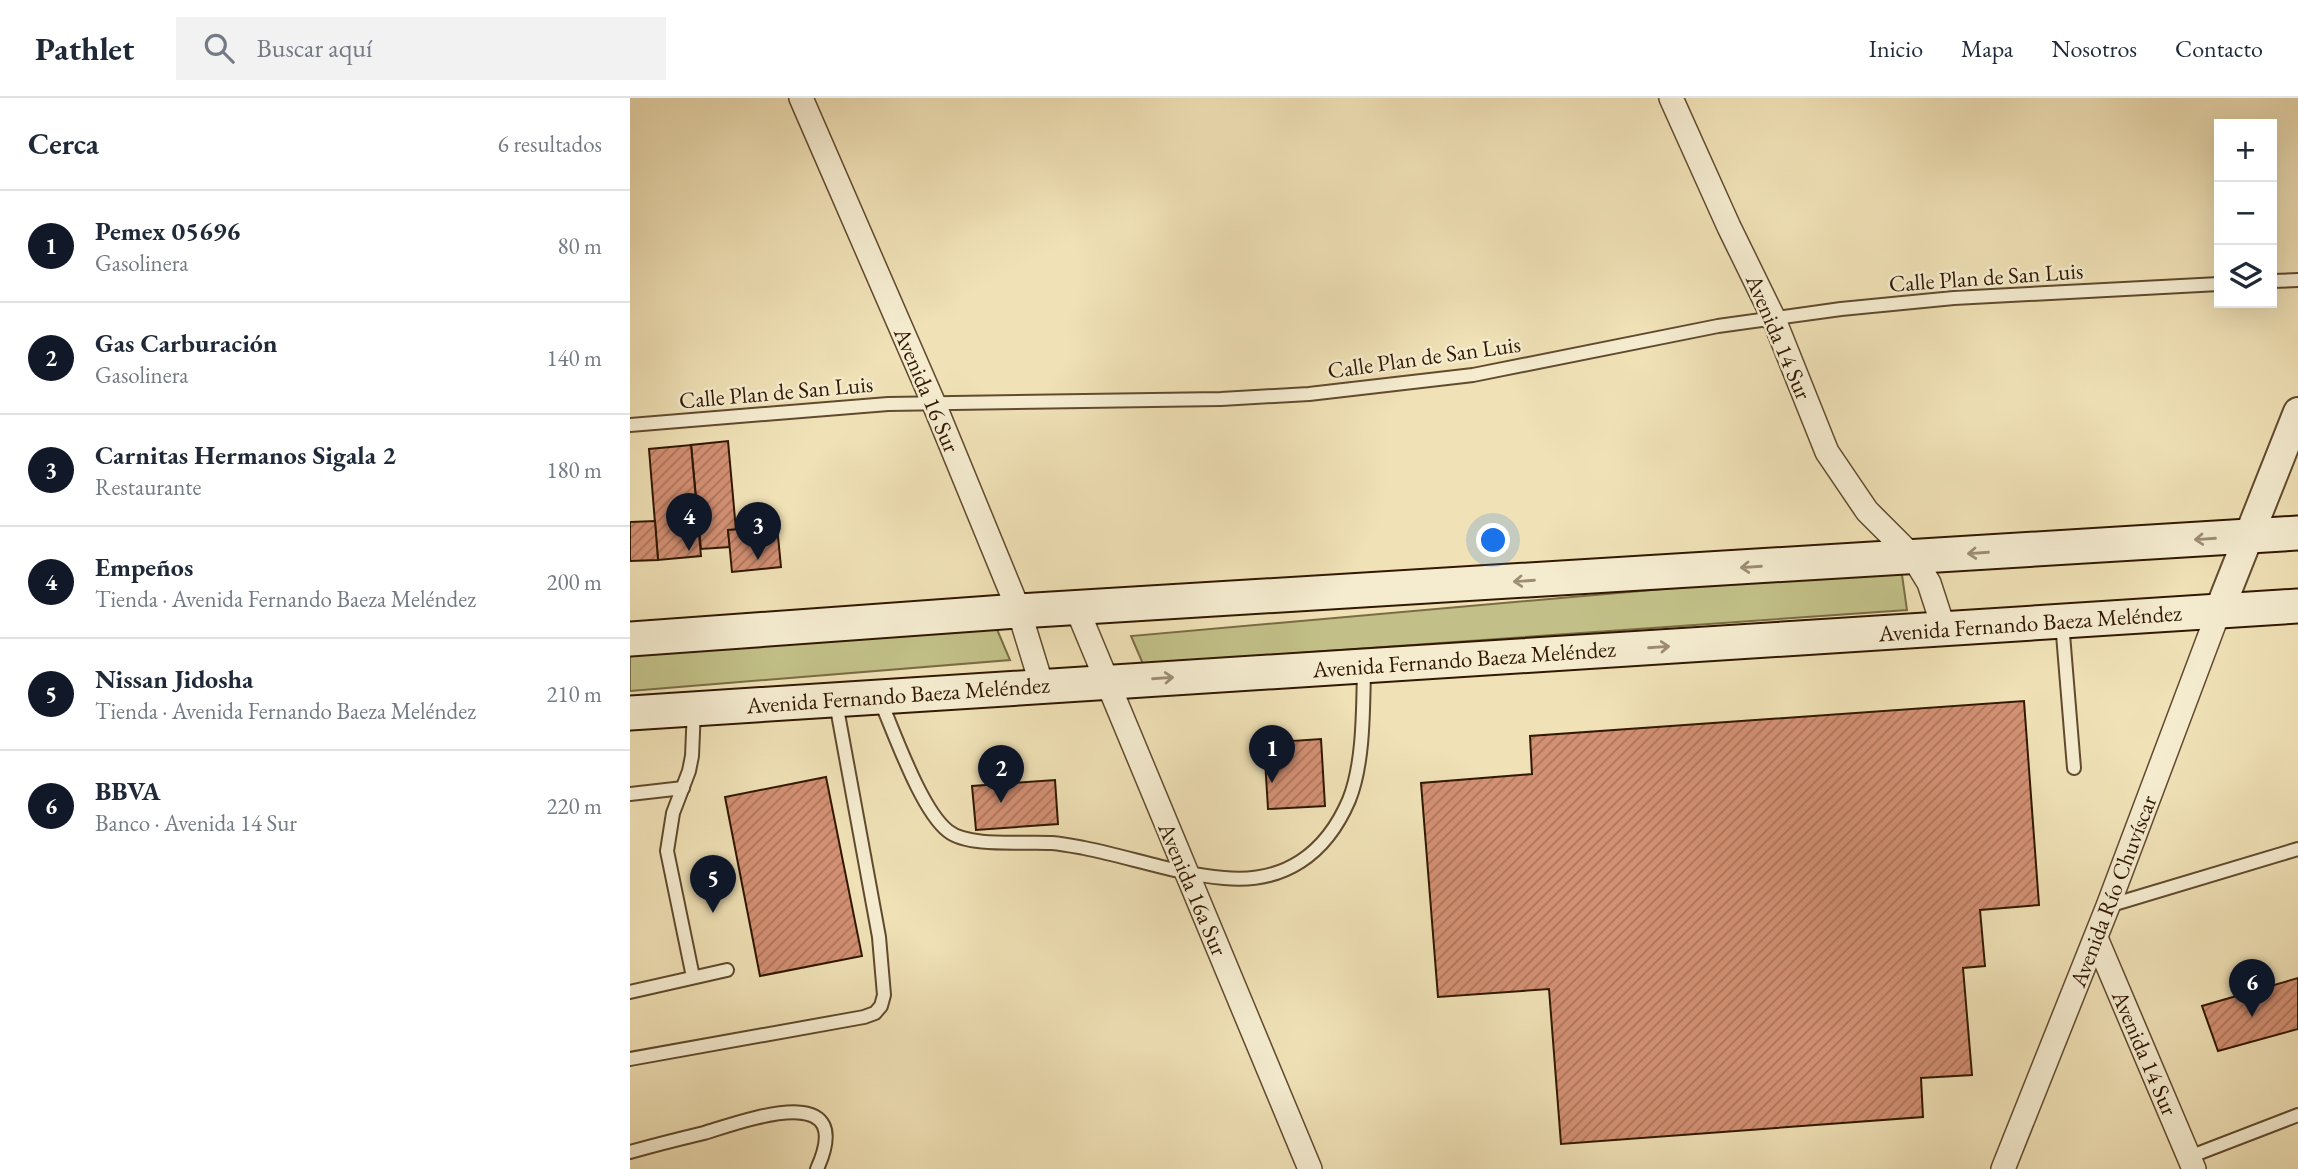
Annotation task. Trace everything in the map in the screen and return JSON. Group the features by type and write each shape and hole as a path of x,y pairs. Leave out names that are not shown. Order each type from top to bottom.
{"main road":[{"path":"630,639 1019,611 2298,533"},
{"name":"Avenida Fernando Baeza Meléndez","path":"630,722 645,712 694,708 2298,606"}],"street":[{"name":"Avenida 16 Sur","path":"801,98 934,404 1019,611 1042,686"},
{"name":"Avenida 14 Sur","path":"1671,98 1773,317 1827,452 1867,511 1913,557 1929,583 1944,629"},
{"path":"2219,611 2298,412"},
{"name":"Avenida 16a Sur","path":"1077,609 1310,1169"},
{"name":"Avenida Río Chuvíscar","path":"2003,1169 2096,938 2219,611"},
{"name":"Avenida 14 Sur","path":"2096,938 2191,1163"}],"lane":[{"path":"2277,281 2298,280"},
{"name":"Calle Plan de San Luis","path":"630,425 888,404 1221,399 1348,390 1474,375 1601,348 1773,317 1954,298 2214,284"},
{"path":"2062,621 2074,768"},
{"path":"879,696 924,801 936,821 950,833 966,840 1055,843 1186,872 1225,878 1253,878 1282,873 1312,855 1331,832 1349,799 1357,766 1363,718 1364,666"},
{"path":"630,1059 864,1017 875,1013 881,1006 884,995 879,937 835,699"},
{"path":"693,977 667,851 668,830 692,756 694,708"},
{"path":"630,794 683,788"},
{"path":"2108,906 2298,849"},
{"path":"630,992 727,970"},
{"path":"630,1152 769,1114 802,1111 821,1121 826,1130 827,1140 817,1169"},
{"path":"2191,1163 2298,1115"}],"shaded area":[{"path":"1901,568 1907,610 1143,664 1131,636"},
{"path":"996,627 1010,660 630,691 630,651"}],"building":[{"path":"728,441 736,530 728,530 730,547 701,549 691,445"},
{"path":"691,445 701,556 658,560 649,449"},
{"path":"655,521 658,560 630,561 630,522"},
{"path":"777,526 781,567 732,572 728,530"},
{"path":"2024,701 2039,905 1980,910 1985,966 1963,968 1972,1075 1921,1078 1923,1117 1561,1144 1549,989 1438,997 1421,783 1532,774 1530,736"},
{"path":"1321,739 1325,806 1268,809 1264,743"},
{"path":"826,777 862,956 760,976 725,797"},
{"path":"1055,780 1058,824 976,830 972,786"},
{"path":"2298,978 2298,1029 2218,1051 2202,1006"}],"place":[{"name":"Empeños","path":"689,551"},
{"name":"Carnitas Hermanos Sigala 2","path":"758,560"},
{"name":"Pemex 05696","path":"1272,783"},
{"name":"Gas Carburación","path":"1001,803"},
{"name":"Nissan Jidosha","path":"713,913"},
{"name":"BBVA","path":"2252,1017"}]}
